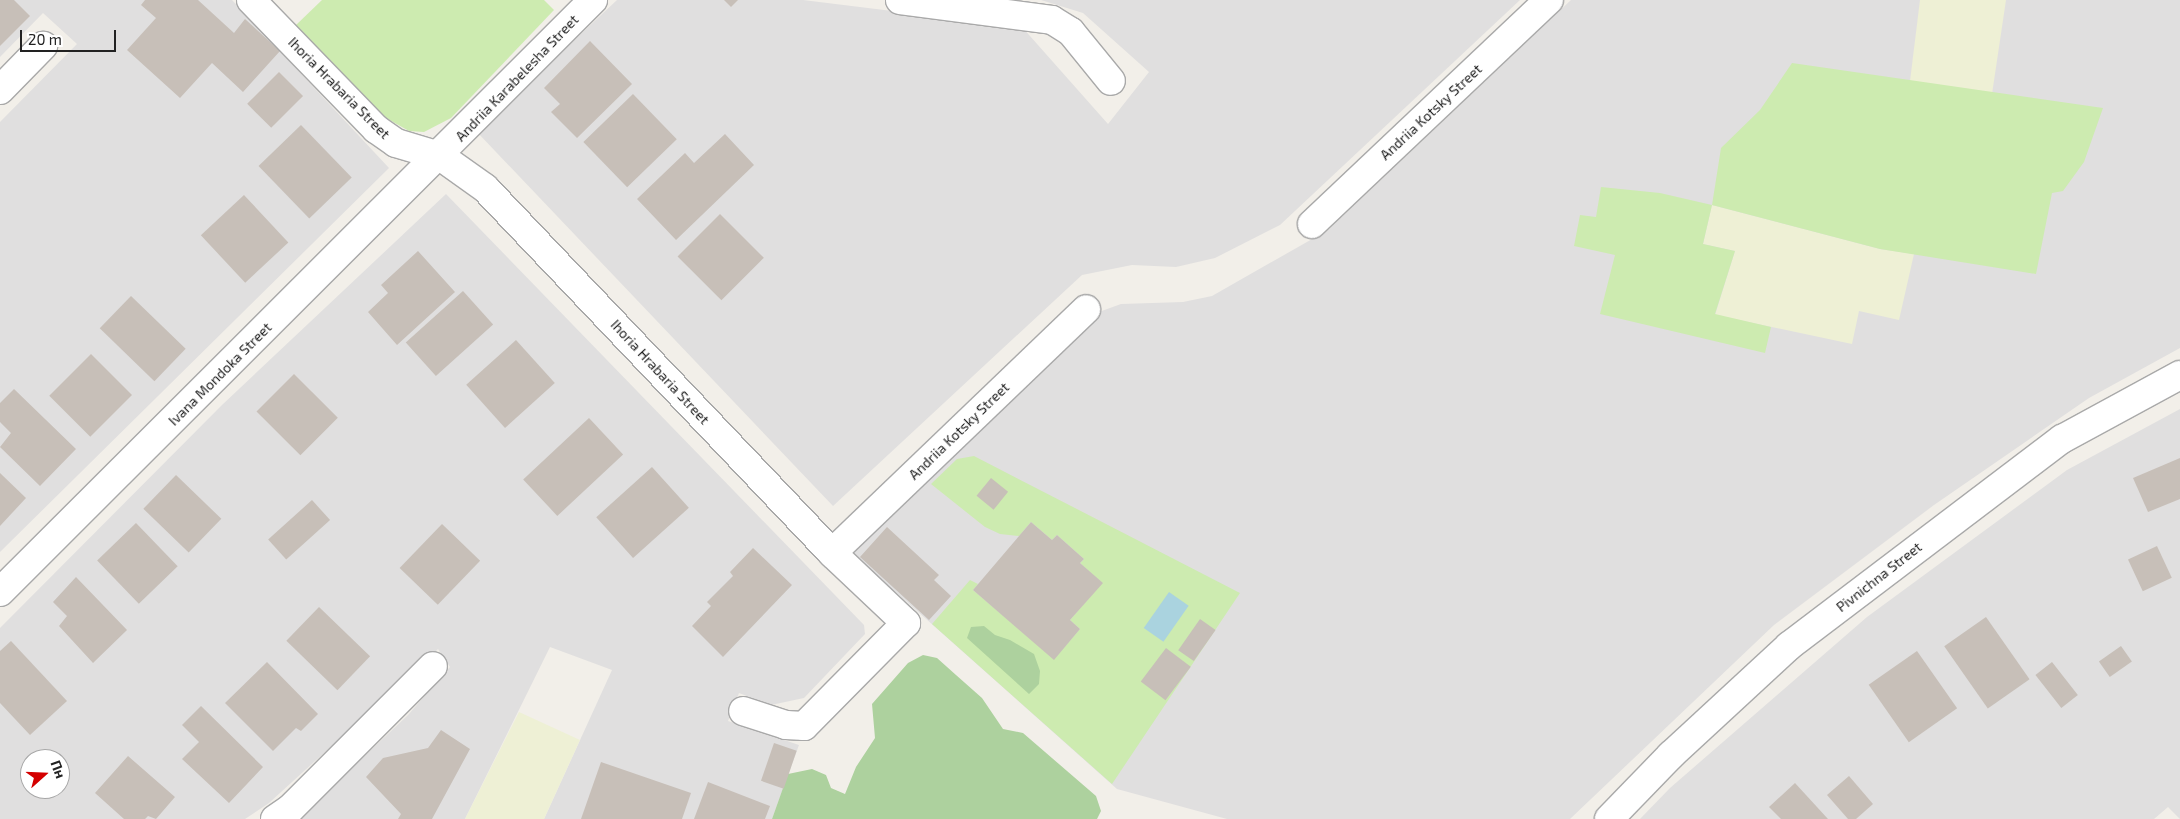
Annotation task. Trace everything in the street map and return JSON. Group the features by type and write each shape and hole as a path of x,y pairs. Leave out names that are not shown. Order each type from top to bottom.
{"street":[{"name":"Ihoria Hrabaria Street","path":"251,0 376,129 396,143 440,156 485,188 832,553 906,623 804,726 786,725 743,711"},
{"name":"Andriia Karabelesha Street","path":"440,156 593,0"},
{"path":"900,0 1052,20 1070,32 1111,82"},
{"name":"Andriia Kotsky Street","path":"1312,224 1550,0"},
{"path":"0,90 43,46"},
{"name":"Ivana Mondoka Street","path":"0,592 440,156"},
{"name":"Andriia Kotsky Street","path":"832,553 1086,309"},
{"name":"Pivnichna Street","path":"1610,819 1671,755 1789,646 2062,439 2180,375"},
{"path":"274,819 290,809 433,666"}],"shaded area":[{"path":"0,0 232,0 389,168 0,552 0,122 77,44 43,13 0,57"},
{"path":"617,0 803,0 1022,27 1108,124 1149,72 1083,13 1041,0 1520,0 1280,225 1215,258 1176,267 1132,265 1082,275 833,506 477,132"},
{"path":"1571,0 2180,0 2180,348 2089,398 1934,505 1774,625 1570,819 1227,819 1117,789 852,553 1099,312 1121,304 1183,302 1212,296 1328,230"},
{"path":"446,194 864,625 865,634 804,698 771,705 739,693 728,721 799,745 772,819 544,819 612,670 550,647 465,819 298,819 408,715 450,667 438,649 269,803 245,819 0,819 0,628 222,405"},
{"path":"2180,409 2180,819 2168,807 2154,819 1640,819 1670,788 1867,617 2067,470"}],"green space":[{"path":"322,0 544,0 554,10 451,118 424,132 409,131 379,114 296,25"},
{"path":"1920,0 2006,0 1992,94 1910,81"},
{"path":"1792,63 2103,108 2084,162 2063,191 2052,193 2036,274 1880,249 1712,205 1721,148 1760,110"},
{"path":"1601,187 1660,193 1712,205 1703,244 1735,251 1715,314 1771,327 1765,353 1600,314 1615,255 1574,246 1580,215 1596,217"},
{"path":"1712,205 1880,249 1914,254 1899,320 1859,311 1852,344 1715,315 1735,251 1703,244"},
{"path":"974,456 1240,593 1112,784 932,624 970,580 978,584 973,590 1054,659 1080,629 1070,620 1102,583 1080,563 1084,559 1057,535 1052,540 1031,522 1019,536 1000,534 985,527 931,484 957,459"},
{"path":"984,626 995,635 1010,640 1034,654 1040,671 1039,684 1029,694 967,638 971,627"},
{"path":"923,655 937,658 982,698 1003,729 1023,733 1096,796 1101,811 1097,819 772,819 788,774 812,769 826,775 831,788 845,794 856,767 875,738 872,704 908,663"},
{"path":"519,712 580,740 544,819 465,819"}],"water":[{"path":"1169,592 1189,606 1163,642 1144,628"}],"building":[{"path":"0,0 14,0 30,16 0,46"},
{"path":"145,0 198,0 234,33 245,19 280,51 243,92 212,63 180,98 127,50 156,18 141,5"},
{"path":"724,0 738,0 731,7"},
{"path":"590,41 632,84 577,138 551,112 560,104 544,88"},
{"path":"279,72 303,96 271,128 247,104"},
{"path":"633,94 677,139 627,187 583,142"},
{"path":"301,125 352,178 309,218 259,166"},
{"path":"725,134 754,165 676,240 637,199 685,153 694,163"},
{"path":"244,195 288,243 245,283 201,235"},
{"path":"720,214 764,258 721,300 678,256"},
{"path":"418,251 455,292 397,345 368,312 388,293 381,285"},
{"path":"463,291 493,324 436,376 406,343"},
{"path":"131,296 186,349 154,381 100,328"},
{"path":"516,340 555,383 505,428 466,385"},
{"path":"91,354 132,395 90,437 49,396"},
{"path":"294,374 338,418 300,455 257,411"},
{"path":"14,389 76,449 40,486 0,447 11,433 0,422 0,403"},
{"path":"589,418 623,455 557,516 523,479"},
{"path":"2180,458 2180,499 2148,512 2133,478"},
{"path":"652,467 689,508 633,558 596,517"},
{"path":"0,473 26,498 0,526"},
{"path":"176,475 221,519 189,553 143,509"},
{"path":"991,478 1008,492 994,510 977,496"},
{"path":"312,500 330,520 286,560 268,539"},
{"path":"1031,522 1052,540 1057,535 1084,559 1080,563 1103,583 1070,620 1080,629 1054,660 973,590"},
{"path":"136,523 178,566 139,604 97,561"},
{"path":"442,524 480,561 438,605 400,568"},
{"path":"887,527 939,575 934,580 951,596 929,620 860,557"},
{"path":"2157,546 2172,578 2143,591 2128,560"},
{"path":"753,548 792,585 723,657 692,626 711,606 707,602 733,576 730,572"},
{"path":"76,577 127,630 93,663 59,626 67,616 53,602"},
{"path":"319,607 370,656 337,690 286,641"},
{"path":"1986,617 2030,679 1988,709 1944,646"},
{"path":"1200,619 1216,630 1194,661 1178,650"},
{"path":"11,641 67,701 30,735 0,703 0,651"},
{"path":"2121,646 2132,662 2110,677 2099,661"},
{"path":"1166,648 1191,667 1165,700 1141,682"},
{"path":"1917,651 1957,708 1909,742 1869,685"},
{"path":"267,662 318,714 301,731 296,728 273,751 225,703"},
{"path":"2052,662 2078,695 2061,708 2035,675"},
{"path":"201,706 263,767 229,803 182,759 199,742 182,725"},
{"path":"441,730 470,749 432,819 398,819 401,814 366,777 383,758 428,748"},
{"path":"774,743 797,751 784,789 761,781"},
{"path":"128,756 175,797 156,819 148,816 145,819 124,819 95,793"},
{"path":"601,762 691,793 682,819 581,819"},
{"path":"1849,776 1873,804 1856,819 1848,819 1827,795"},
{"path":"708,782 770,806 765,819 694,819"},
{"path":"1795,783 1828,819 1781,819 1769,807"}]}
